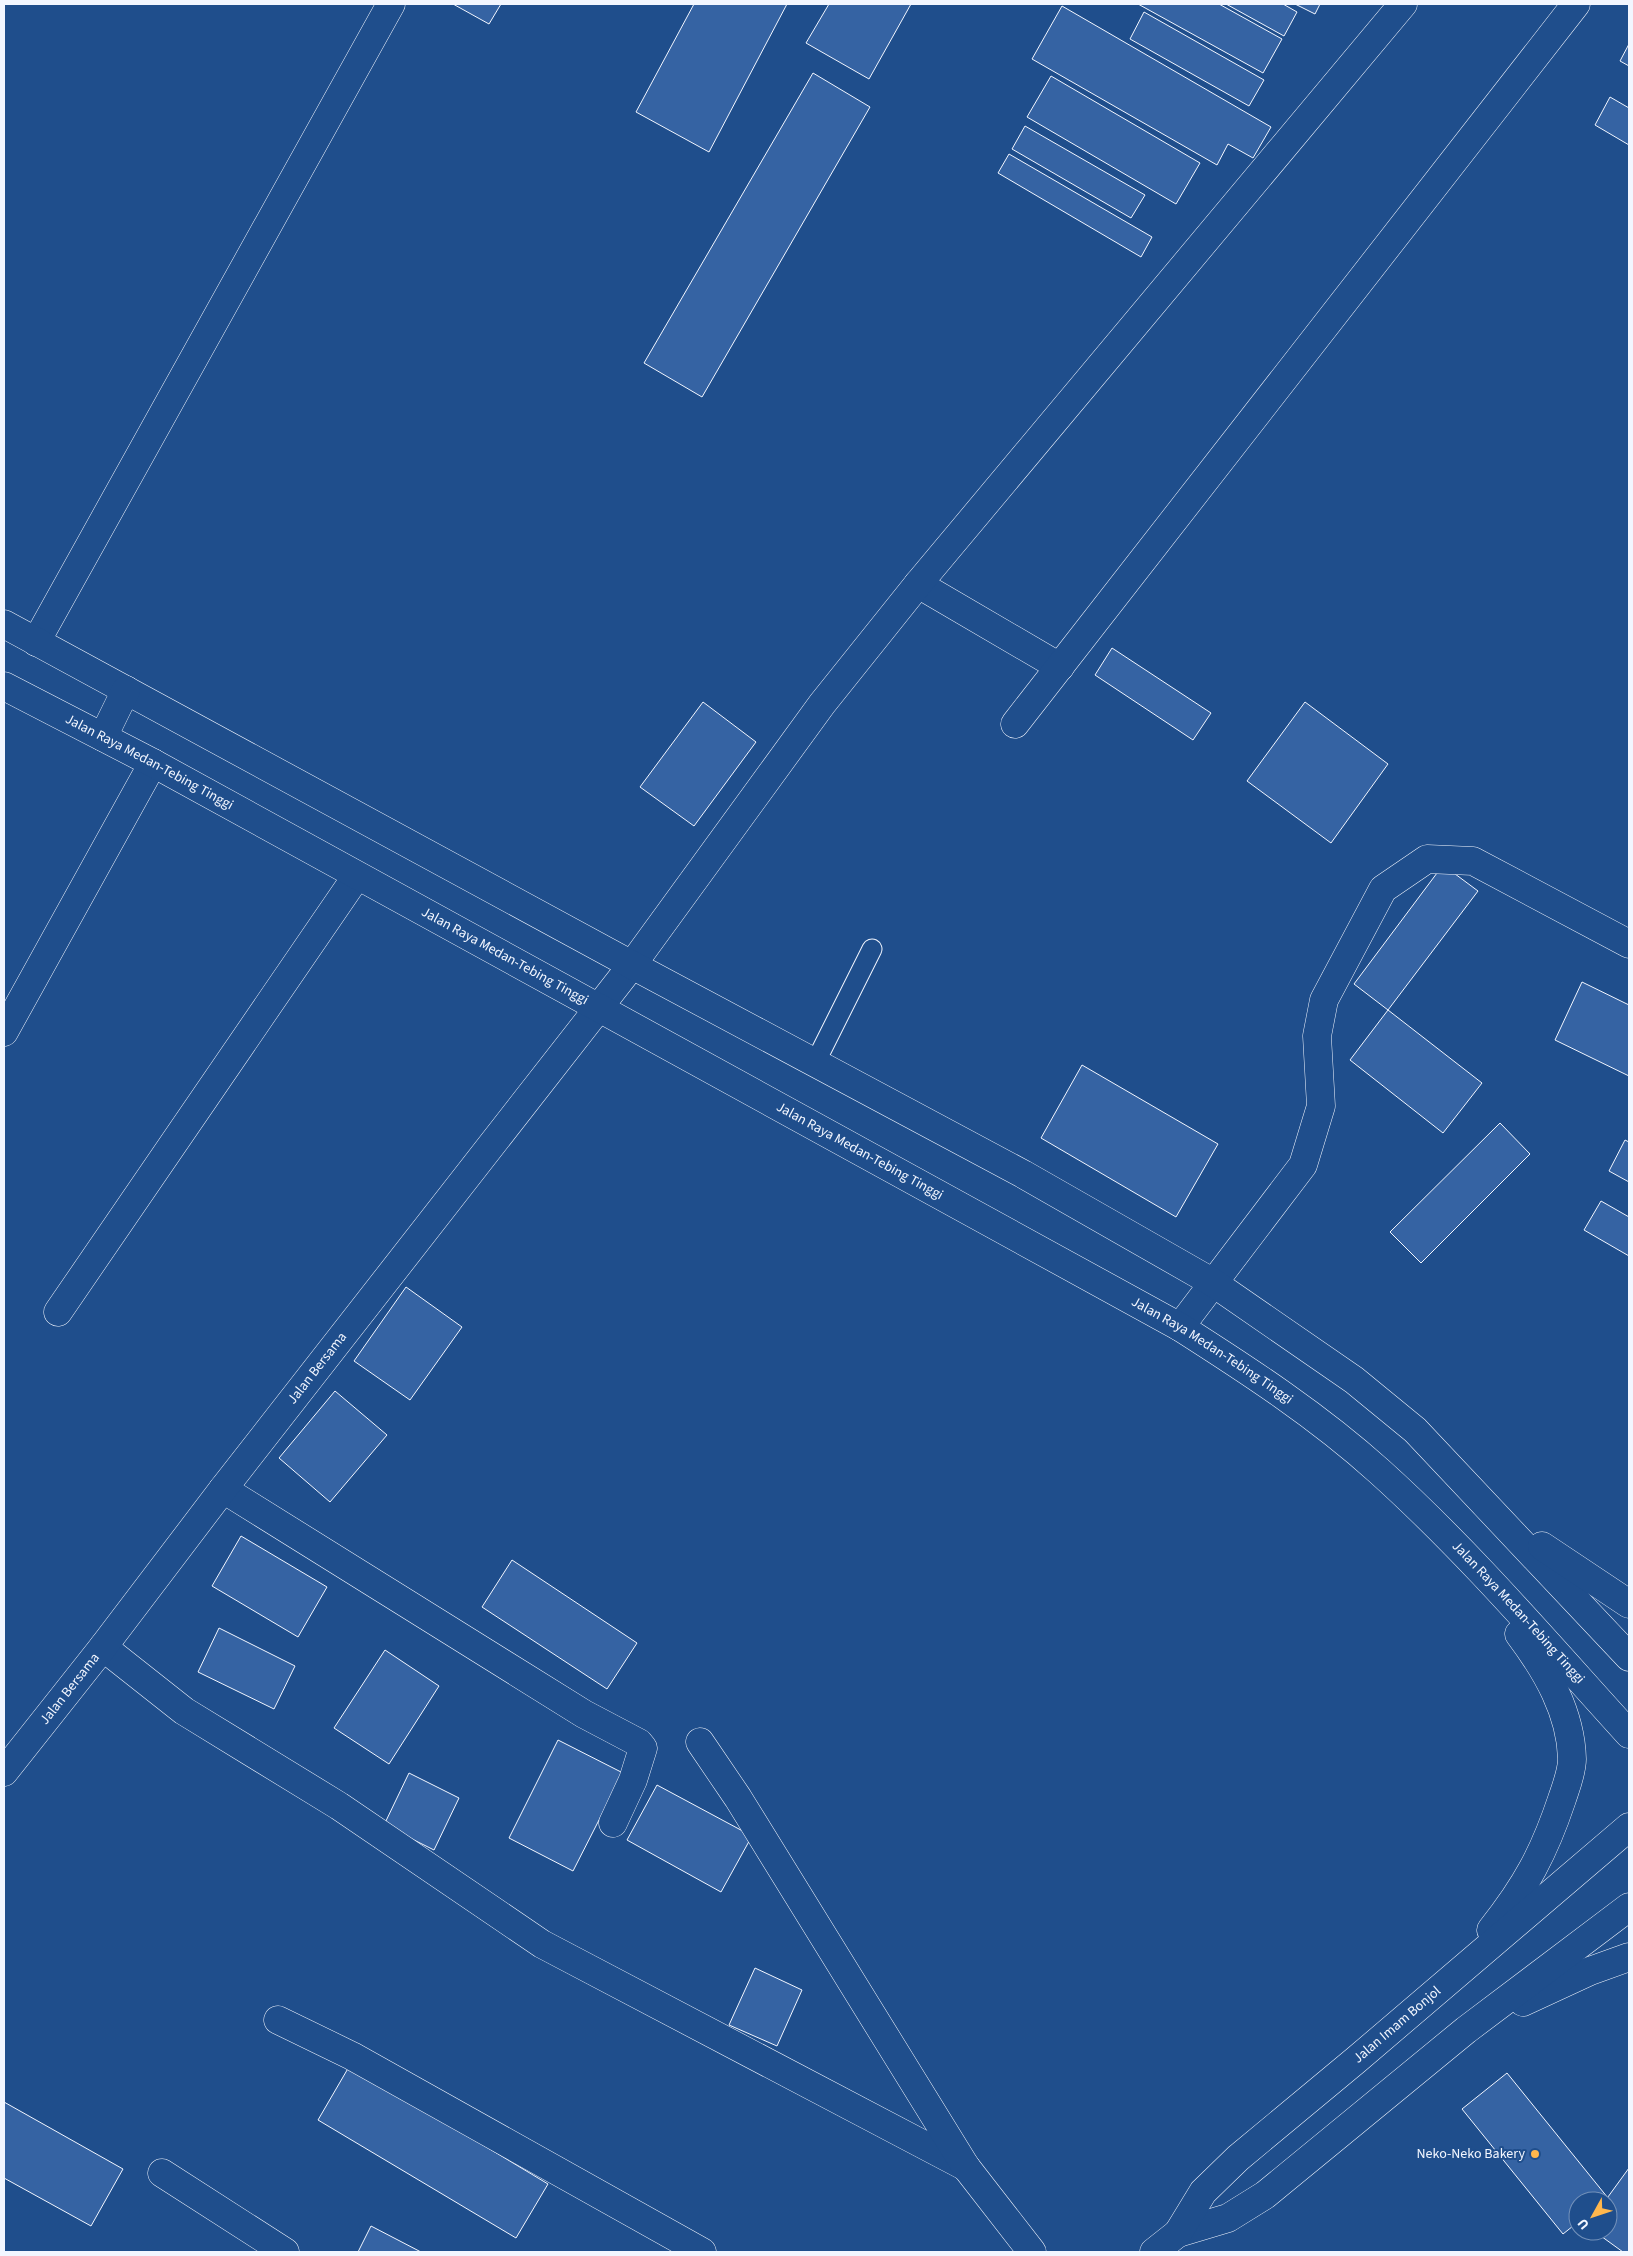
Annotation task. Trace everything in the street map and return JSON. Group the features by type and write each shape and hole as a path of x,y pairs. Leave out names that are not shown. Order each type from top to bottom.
{"main road":[{"path":"36,642 391,4"},
{"name":"Jalan Bersama","path":"4,1772 632,965 822,704 918,584 1403,4"},
{"path":"1015,724 1576,4"},
{"path":"918,584 1060,668"},
{"path":"4,624 632,965 1023,1174 1212,1282 1354,1380 1415,1430 1629,1657"},
{"name":"Jalan Raya Medan-Tebing Tinggi","path":"4,686 153,763 356,877 1180,1328 1274,1388 1378,1470 1449,1538 1629,1734"},
{"path":"103,737 126,690"},
{"path":"4,1032 153,763"},
{"path":"1180,1328 1212,1282 1303,1165 1321,1106 1317,1036 1324,1000 1383,889 1427,859 1474,861 1629,944"},
{"path":"58,1312 356,877"},
{"path":"223,1489 584,1714 639,1743 643,1748 633,1780 613,1823"},
{"path":"1485,1503 1579,1573 1629,1604"},
{"path":"1435,1992 1492,1929 1526,1884 1549,1838 1572,1760 1567,1725 1554,1688 1525,1641 1449,1538"},
{"path":"103,1647 184,1711 339,1806 542,1944 966,2167"},
{"path":"700,1742 738,1798 966,2167 1032,2252"},
{"name":"Jalan Imam Bonjol","path":"1154,2252 1178,2233 1203,2192 1238,2158 1629,1827"},
{"name":"Jalan Imam Bonjol","path":"1178,2233 1228,2218 1264,2195 1466,2030 1629,1907"},
{"path":"1466,2030 1590,1971 1629,1957"},
{"path":"278,2020 352,2056 702,2252"},
{"path":"162,2172 285,2252"}],"lane":[{"path":"815,1063 872,950"}],"building":[{"path":"453,4 501,4 489,24"},
{"path":"694,4 787,4 709,152 636,112"},
{"path":"829,4 911,4 869,79 806,43"},
{"path":"1138,4 1219,4 1282,39 1263,73"},
{"path":"1226,4 1283,4 1297,12 1284,36"},
{"path":"1295,4 1320,4 1315,14"},
{"path":"1062,6 1271,127 1253,158 1228,144 1217,165 1032,59"},
{"path":"1144,12 1264,80 1249,106 1130,39"},
{"path":"1629,44 1629,66 1620,61"},
{"path":"813,73 870,107 702,397 644,363"},
{"path":"1051,76 1200,163 1176,204 1027,117"},
{"path":"1610,97 1629,108 1629,145 1595,125"},
{"path":"1025,126 1145,195 1131,218 1012,149"},
{"path":"1009,154 1152,237 1141,257 998,173"},
{"path":"1112,648 1211,713 1193,740 1095,675"},
{"path":"703,702 756,742 694,826 640,787"},
{"path":"1305,702 1388,764 1331,843 1247,781"},
{"path":"1443,865 1478,891 1388,1010 1354,984"},
{"path":"1582,982 1629,1005 1629,1076 1555,1040"},
{"path":"1388,1010 1482,1083 1443,1133 1350,1060"},
{"path":"1082,1065 1218,1144 1176,1217 1041,1138"},
{"path":"1500,1123 1530,1154 1421,1263 1390,1232"},
{"path":"1625,1140 1629,1142 1629,1182 1609,1171"},
{"path":"1601,1201 1629,1217 1629,1256 1584,1230"},
{"path":"406,1287 462,1327 410,1400 354,1361"},
{"path":"335,1391 387,1435 330,1502 279,1458"},
{"path":"241,1536 327,1587 298,1637 212,1586"},
{"path":"512,1560 637,1643 607,1689 482,1607"},
{"path":"219,1628 295,1666 274,1709 198,1672"},
{"path":"385,1650 439,1686 389,1764 334,1728"},
{"path":"558,1740 623,1773 573,1871 509,1838"},
{"path":"409,1773 459,1798 434,1850 384,1825"},
{"path":"657,1785 752,1836 721,1892 627,1840"},
{"path":"755,1968 802,1990 777,2046 729,2025"},
{"path":"350,2065 548,2184 516,2238 318,2120"},
{"name":"Neko-Neko Bakery","path":"1507,2073 1602,2191 1568,2191 1568,2230 1563,2234 1462,2109"},
{"path":"4,2102 123,2169 91,2226 4,2178"},
{"path":"1629,2168 1629,2252 1623,2252 1608,2241 1618,2241 1618,2191 1612,2191"},
{"path":"371,2226 421,2252 358,2252"}],"place":[{"name":"Neko-Neko Bakery","path":"1535,2154"}]}
